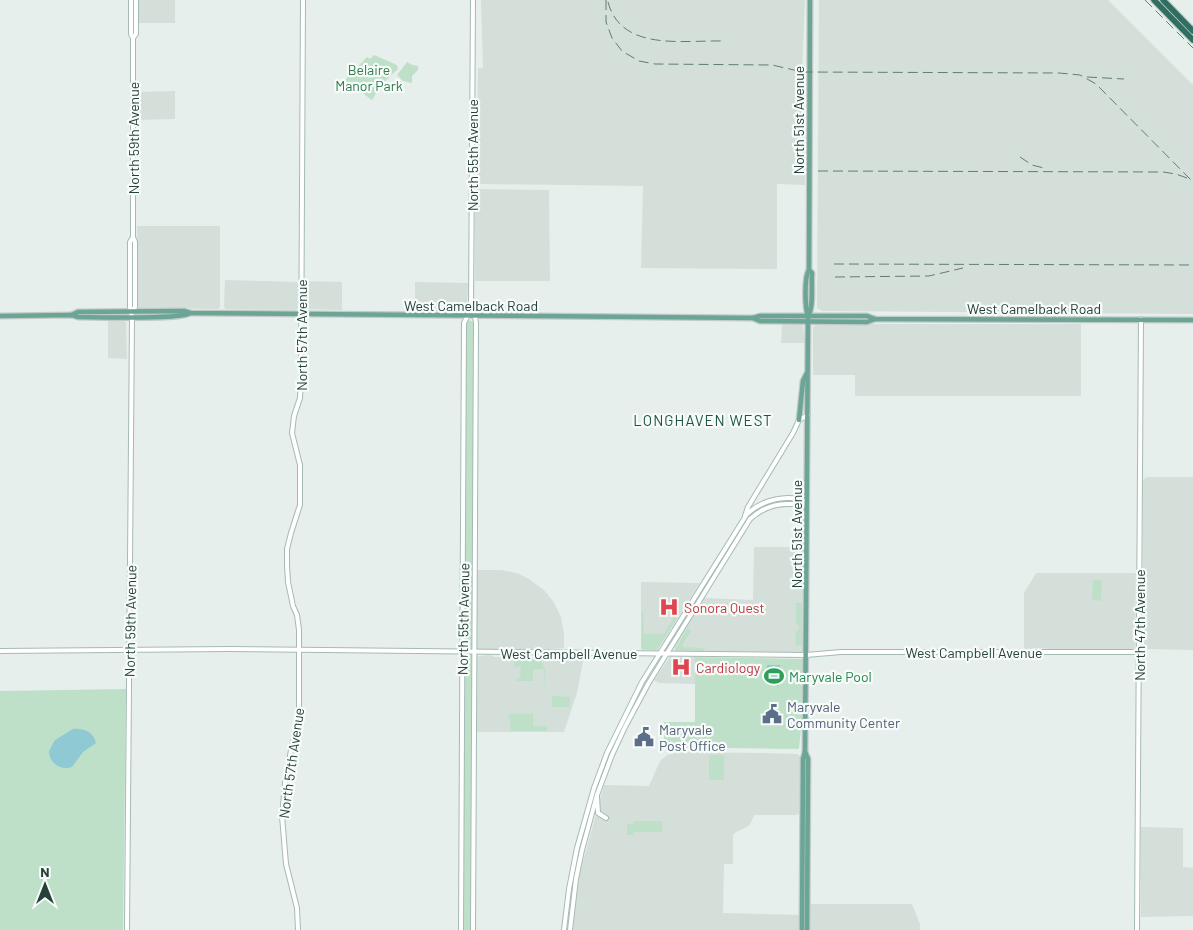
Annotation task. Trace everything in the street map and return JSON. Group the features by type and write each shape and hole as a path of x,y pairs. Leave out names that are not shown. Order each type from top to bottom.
{"highway":[{"path":"1154,0 1193,40"},
{"path":"1163,0 1193,31"}],"main road":[{"name":"North 51st Avenue","path":"802,930 808,415 806,273 809,270 810,0"},
{"name":"West Camelback Road","path":"0,316 72,315 78,317 132,314 185,316 190,314 302,314 753,318 760,321 808,318 867,322 875,318 1193,320"},
{"path":"799,420 803,381 808,370"},
{"name":"North 51st Avenue","path":"805,752 808,759 807,930"}],"street":[{"name":"North 59th Avenue","path":"127,930 132,314 130,307 133,38 131,34 131,0"},
{"name":"North 59th Avenue","path":"133,38 136,34 136,0"},
{"name":"North 57th Avenue","path":"298,930 297,908 285,856 282,816 291,750 298,723 300,651 299,624 288,582 287,565 291,533 300,505 300,466 292,433 294,416 300,398 303,0"},
{"name":"North 55th Avenue","path":"462,930 464,323 471,310 473,0"},
{"path":"471,310 475,316"},
{"name":"North 55th Avenue","path":"473,930 476,481 475,316"},
{"name":"North 47th Avenue","path":"1137,930 1140,319"},
{"path":"745,518 748,507 799,420 808,415"},
{"path":"565,930 569,889 577,848 594,788 607,753 642,682 745,518 758,506 768,501 796,499 807,502"},
{"path":"570,930 578,868 597,795 625,727 648,684 746,525 754,516 766,508 802,505 807,502"},
{"path":"690,605 697,604"},
{"path":"675,640 683,623 682,619"},
{"name":"West Campbell Avenue","path":"0,651 130,649 806,655 853,652 1139,652"},
{"path":"597,795 597,811 606,818"}],"shaded area":[{"path":"139,0 175,0 175,23 139,23"},
{"path":"481,0 805,0 802,73 805,185 777,184 777,269 641,268 643,186 477,184 478,68 483,68"},
{"path":"819,0 1108,0 1193,85 1193,314 823,311 817,308"},
{"path":"175,91 175,119 137,120 137,92"},
{"path":"476,189 549,190 550,281 475,281"},
{"path":"137,226 220,226 220,307 218,309 138,308"},
{"path":"225,280 299,282 299,308 296,310 226,309 224,307"},
{"path":"304,281 342,282 342,310 306,309 304,306"},
{"path":"415,282 468,283 467,308 464,311 415,311"},
{"path":"108,318 122,319 126,322 127,359 108,358"},
{"path":"782,324 800,324 803,326 805,343 781,343"},
{"path":"816,324 1081,324 1081,396 855,396 855,375 813,375 813,327"},
{"path":"1147,477 1193,477 1193,650 1147,649 1143,647 1143,480"},
{"path":"754,547 803,547 802,652 675,651 674,647 704,598 753,600"},
{"path":"478,570 501,570 517,573 544,590 553,601 561,617 564,648 538,650 477,649 476,573"},
{"path":"1037,573 1136,573 1135,648 1133,650 1035,648 1024,650 1024,593"},
{"path":"641,582 700,583 657,651 641,649"},
{"path":"490,655 495,657 531,658 537,656 584,656 577,693 564,732 476,732 476,658"},
{"path":"670,657 695,657 695,684 659,683 654,680"},
{"path":"680,752 797,754 800,756 799,814 754,815 750,825 733,834 733,864 724,864 723,913 800,915 800,930 573,930 579,876 604,785 649,786 660,761 667,755"},
{"path":"1141,827 1183,828 1183,867 1193,868 1193,916 1141,917"},
{"path":"809,904 912,904 920,924 920,930 809,930"}],"green space":[{"name":"Belaire Manor Park","path":"374,55 397,65 398,69 381,85 372,100 345,80 367,57 370,59"},
{"path":"407,62 418,66 418,70 412,76 412,83 403,81 397,75"},
{"path":"468,320 474,322 471,930 463,930 466,326"},
{"path":"1093,580 1102,580 1101,601 1092,600"},
{"path":"795,603 802,603 802,645 795,646 796,631 799,630 799,625 796,624"},
{"path":"642,611 644,634 664,634 674,617 677,619 657,650 641,649"},
{"path":"688,627 691,631 682,645 684,647 705,648 704,651 675,650"},
{"path":"540,657 545,669 544,695 544,669 533,670 533,681 517,681 517,678 520,678 521,667 514,666 514,658"},
{"path":"695,657 803,659 803,709 799,748 664,747 664,722 695,722"},
{"path":"126,689 123,930 0,930 0,691"},
{"path":"552,696 570,697 570,707 552,707"},
{"path":"509,714 533,714 533,726 547,726 547,731 510,731"},
{"path":"709,755 724,755 724,780 709,780"},
{"path":"634,821 662,821 662,832 634,832 633,835 627,835 627,824 633,824"}],"water":[{"path":"767,665 780,665 779,686 771,685 772,670 767,670"},
{"path":"73,729 88,731 96,743 83,752 72,767 60,767 53,762 49,751 55,740"}],"railway":[{"path":"606,0 606,22 612,38 622,51 639,61 655,64 772,65 803,72 1059,73 1080,75 1096,84 1193,182"},
{"path":"1145,0 1193,48"},
{"path":"608,2 615,18 626,29 640,36 656,40 723,41"},
{"path":"1087,77 1124,79"},
{"path":"1020,157 1032,165 1044,168"},
{"path":"818,171 1163,172 1187,178"},
{"path":"834,264 1193,265"},
{"path":"835,277 929,276 963,268"}],"place":[{"name":"Sonora Quest","path":"669,607"},
{"name":"Cardiology","path":"681,667"},
{"name":"Maryvale Pool","path":"774,676"},
{"name":"Maryvale Community Center","path":"772,714"},
{"name":"Maryvale Post Office","path":"644,737"}],"district":[{"name":"LONGHAVEN WEST","path":"703,420"}]}
